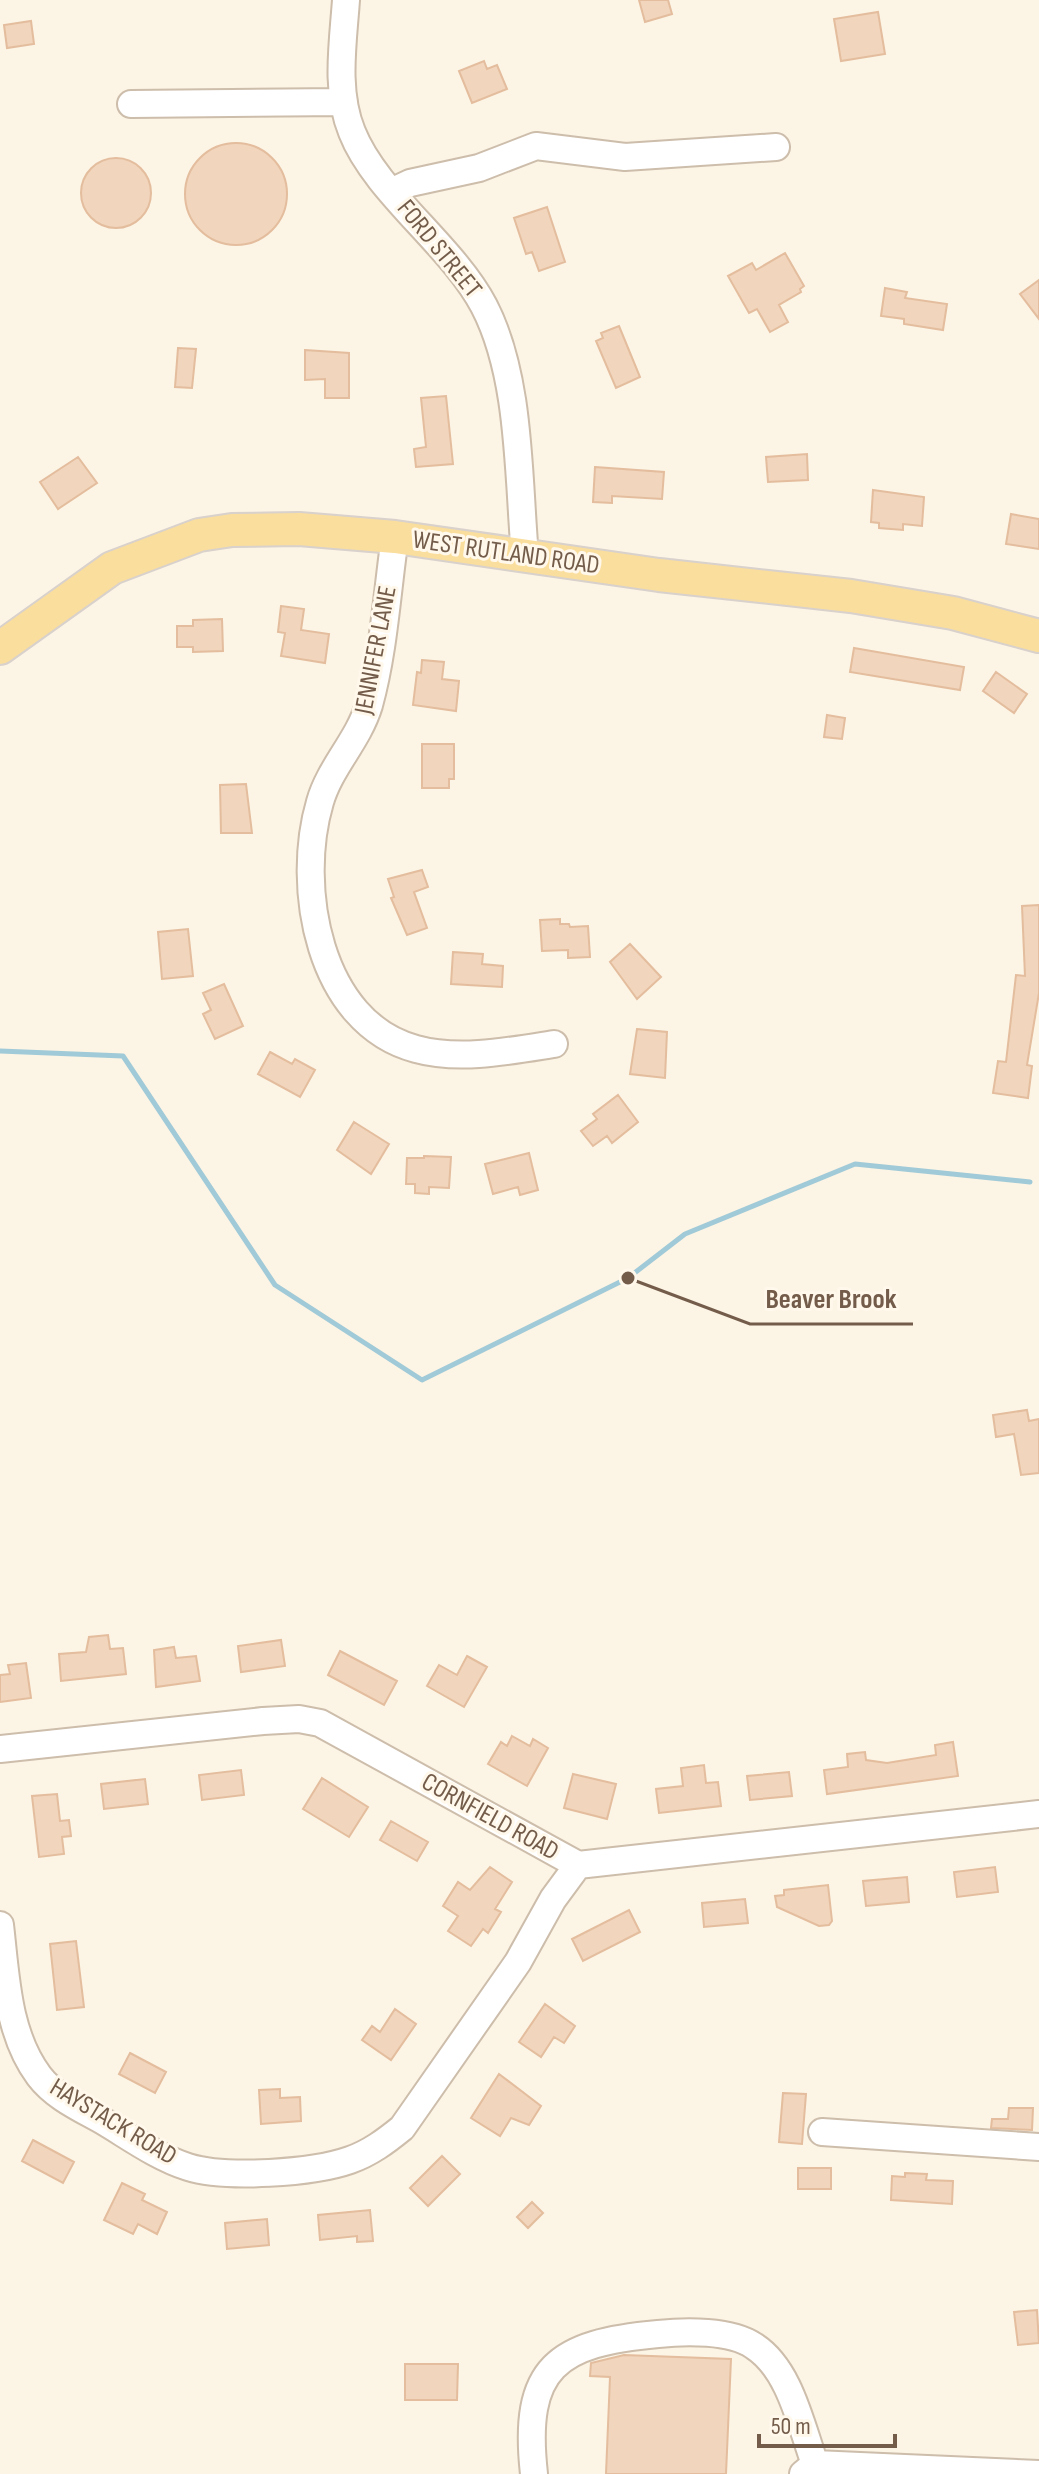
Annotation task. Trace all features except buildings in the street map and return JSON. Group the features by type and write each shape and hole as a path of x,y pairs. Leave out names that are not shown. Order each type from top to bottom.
{"main road":[{"name":"WEST RUTLAND ROAD","path":"0,648 112,568 199,535 232,530 299,529 395,537 851,596 953,613 1039,636"}],"street":[{"name":"FORD STREET","path":"346,0 342,59 344,102 351,132 361,151 468,281 500,341 509,380 525,556"},
{"path":"131,104 344,102"},
{"path":"393,191 410,183 479,168 536,146 625,157 776,147"},
{"name":"JENNIFER LANE","path":"395,537 370,700 358,735 320,800 316,820 311,891 324,949 352,1006 373,1028 395,1042 446,1054 554,1044"},
{"name":"CORNFIELD ROAD","path":"0,1749 263,1721 299,1719 320,1723 578,1865 1039,1814"},
{"name":"HAYSTACK ROAD","path":"0,1925 15,2028 39,2076 57,2095 160,2155 190,2168 228,2172 317,2166 349,2160 380,2146 402,2128 518,1962 553,1899 578,1865"},
{"path":"822,2132 1039,2147"},
{"path":"534,2474 531,2414 541,2381 562,2359 586,2344 610,2338 696,2330 753,2345 780,2374 809,2469 1039,2474"}],"waterway":[{"path":"0,1051 123,1056 275,1285 422,1380 628,1278 685,1234 855,1164 1030,1182"}],"place":[{"name":"Beaver Brook","path":"628,1278"}]}
